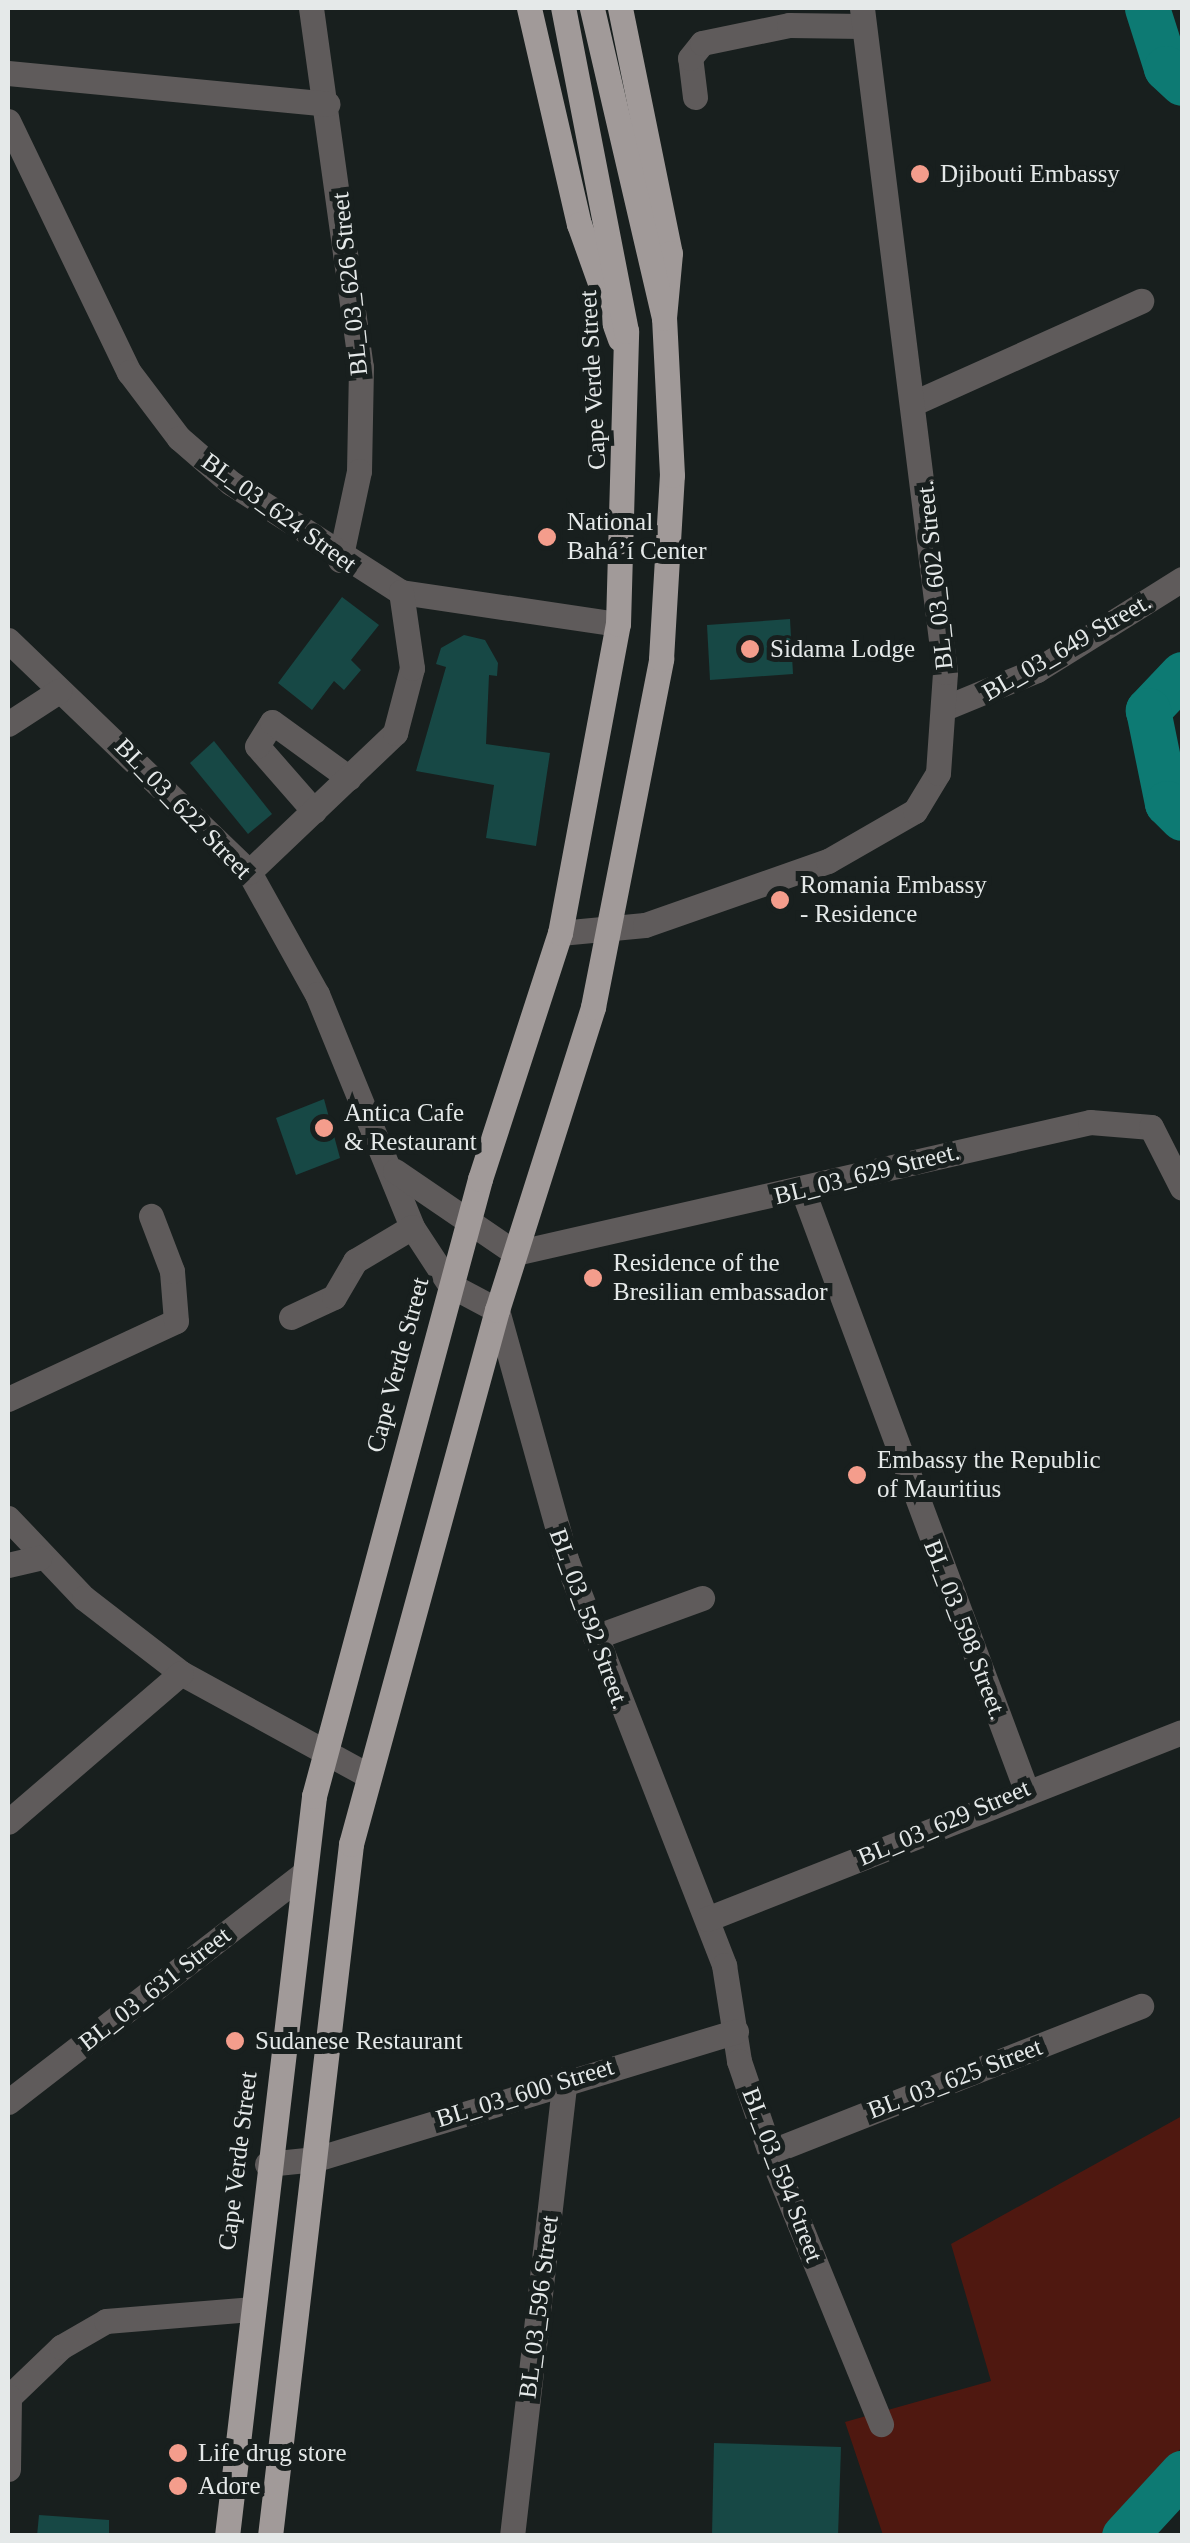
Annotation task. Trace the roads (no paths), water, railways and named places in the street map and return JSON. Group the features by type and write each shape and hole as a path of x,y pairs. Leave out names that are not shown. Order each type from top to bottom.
{"main road":[{"path":"529,8 579,224 626,351"},
{"name":"Cape Verde Street","path":"226,2536 302,1875 322,1756 467,1226 560,933 618,624 626,351 606,218 563,8"},
{"path":"592,8 647,272 664,318"},
{"path":"270,2536 316,2160 343,1894 367,1775 497,1310 612,932 665,622 672,475 664,318 670,253 620,8"}],"street":[{"name":"BL_03_626 Street","path":"311,8 328,104 361,367 358,471 340,560"},
{"path":"695,97 690,58 702,43 769,27 862,17"},
{"name":"BL_03_602 Street.","path":"560,933 612,932 828,861 892,828 932,789 947,707 916,402 862,17"},
{"path":"8,73 328,104"},
{"name":"BL_03_624 Street","path":"8,121 152,403 231,483 340,560 401,592 618,624"},
{"path":"916,402 1142,301"},
{"name":"BL_03_649 Street.","path":"947,707 1036,670 1182,579"},
{"path":"249,872 395,733 412,668 401,592"},
{"name":"BL_03_622 Street","path":"8,640 249,872 317,994 395,1171 412,1227 450,1285"},
{"path":"8,724 58,691"},
{"path":"314,811 257,746 272,722 349,778"},
{"name":"BL_03_629 Street.","path":"515,1253 1122,1120 1151,1128 1182,1188"},
{"path":"395,1171 467,1226 515,1253"},
{"name":"BL_03_598 Street.","path":"803,1192 1025,1787"},
{"path":"8,1399 176,1321 172,1271 150,1216"},
{"path":"292,1318 334,1297 355,1260 412,1227"},
{"path":"450,1285 497,1310"},
{"name":"BL_03_592 Street.","path":"497,1310 546,1503 594,1637 708,1919"},
{"path":"8,1518 39,1558 181,1673 322,1756 367,1775"},
{"path":"8,1566 39,1558"},
{"path":"594,1637 702,1598"},
{"path":"8,1822 181,1673"},
{"name":"BL_03_629 Street","path":"708,1919 1025,1787 1182,1732"},
{"name":"BL_03_631 Street","path":"8,2102 302,1875"},
{"name":"BL_03_594 Street","path":"708,1919 770,2152 881,2424"},
{"name":"BL_03_625 Street","path":"770,2152 1140,2006"},
{"name":"BL_03_600 Street","path":"267,2164 316,2160 565,2079 736,2031"},
{"name":"BL_03_596 Street","path":"512,2536 565,2079"},
{"path":"8,2469 8,2397 60,2347 106,2321 251,2309"}],"waterway":[{"path":"1147,8 1166,68 1182,83"},
{"path":"1182,674 1148,710 1167,803 1182,818"},
{"path":"1124,2536 1182,2473"}],"place":[{"name":"Djibouti Embassy","path":"920,174"},
{"name":"National Bahá’í Center","path":"547,537"},
{"name":"Sidama Lodge","path":"750,649"},
{"name":"Romania Embassy - Residence","path":"780,900"},
{"name":"Antica Cafe & Restaurant","path":"324,1128"},
{"name":"Residence of the Bresilian embassador","path":"593,1278"},
{"name":"Embassy the Republic of Mauritius","path":"857,1475"},
{"name":"Sudanese Restaurant","path":"235,2041"},
{"name":"Life drug store","path":"178,2453"},
{"name":"Adore","path":"178,2486"}]}
